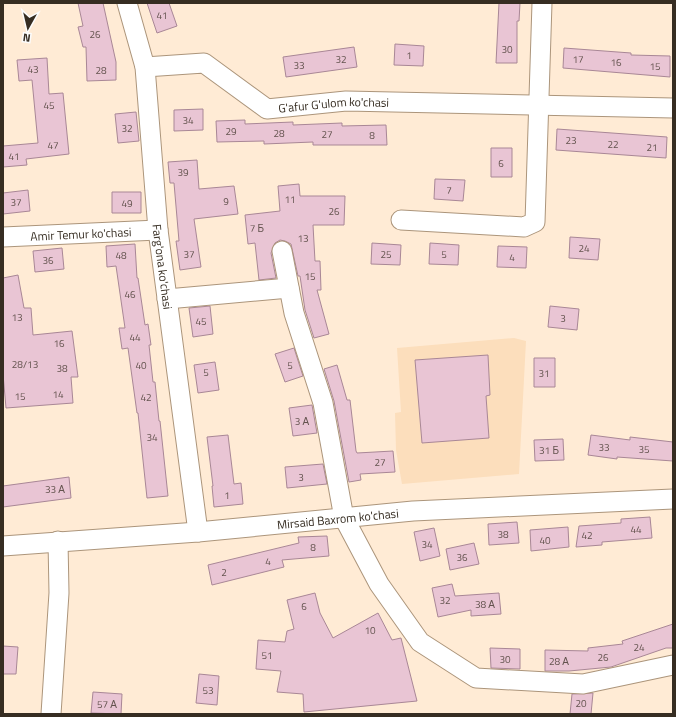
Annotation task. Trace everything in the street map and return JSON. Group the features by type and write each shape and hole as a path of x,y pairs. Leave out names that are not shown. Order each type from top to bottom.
{"street":[{"name":"Farg'ona ko'chasi","path":"127,3 145,67 158,230 198,532"},
{"path":"401,220 524,227 534,222 542,3"},
{"name":"G'afur G'ulom ko'chasi","path":"145,67 204,63 267,109 346,101 673,108"},
{"name":"Amir Temur ko'chasi","path":"3,237 158,230"},
{"path":"282,251 294,313 323,402 344,518 379,584 420,642 476,678 583,684 673,665"},
{"path":"167,299 289,288"},
{"name":"Mirsaid Baxrom ko'chasi","path":"3,546 198,532 413,511 673,499"},
{"path":"51,714 59,594 58,542"}],"shaded area":[{"path":"514,338 526,341 519,474 402,484 396,450 395,413 401,412 397,348"}],"building":[{"path":"78,3 103,3 116,62 116,80 87,81 86,47 83,47 78,27 83,26"},
{"path":"147,3 169,3 177,26 157,33"},
{"path":"499,3 520,3 519,21 517,21 517,63 496,63"},
{"path":"395,44 424,46 423,66 394,65"},
{"path":"354,47 357,67 286,77 283,57"},
{"path":"564,48 631,53 631,55 670,56 670,77 563,68"},
{"path":"47,58 49,94 63,93 69,154 26,159 27,165 3,167 3,146 38,143 32,80 19,81 17,60"},
{"path":"203,109 203,130 174,131 174,110"},
{"path":"136,112 139,141 118,143 115,114"},
{"path":"245,120 245,124 293,122 293,125 342,123 342,126 386,125 387,145 313,145 313,142 264,144 264,141 217,142 216,121"},
{"path":"557,129 667,137 666,158 556,150"},
{"path":"491,148 512,148 512,177 491,177"},
{"path":"197,160 199,189 234,186 238,214 194,219 201,267 180,270 176,241 179,241 174,183 170,183 168,162"},
{"path":"435,179 465,180 463,201 434,199"},
{"path":"299,184 300,196 345,196 344,225 313,225 315,261 320,261 321,290 317,290 329,334 314,338 305,310 300,276 298,276 291,244 280,240 275,243 271,253 276,278 259,280 255,243 248,244 245,215 280,211 278,186"},
{"path":"28,190 30,211 3,214 3,193"},
{"path":"112,192 141,192 141,213 112,213"},
{"path":"570,237 600,239 598,260 569,258"},
{"path":"372,243 401,245 400,265 371,264"},
{"path":"430,243 459,245 458,265 429,264"},
{"path":"135,244 137,278 145,325 148,324 151,345 149,345 153,382 155,382 168,496 147,498 138,413 128,348 122,349 119,328 125,328 116,266 107,267 106,246"},
{"path":"498,246 527,247 526,268 497,267"},
{"path":"62,248 64,269 35,272 33,251"},
{"path":"18,275 24,308 31,308 33,335 72,331 78,377 71,377 73,403 6,408 3,374 3,278"},
{"path":"210,306 213,334 193,337 189,308"},
{"path":"550,306 579,309 577,330 548,327"},
{"path":"294,348 303,376 285,382 275,354"},
{"path":"488,355 490,395 486,396 489,438 422,443 415,360"},
{"path":"534,358 555,358 555,387 534,387"},
{"path":"215,362 219,390 198,393 194,365"},
{"path":"337,365 347,400 350,400 357,453 393,451 395,472 360,474 361,480 349,482 334,401 324,369"},
{"path":"312,405 317,433 293,436 289,408"},
{"path":"228,435 234,484 241,483 243,504 214,507 207,437"},
{"path":"591,435 630,440 630,437 673,442 673,461 617,457 617,459 588,455"},
{"path":"563,439 564,460 535,461 534,440"},
{"path":"323,464 327,484 287,488 285,467"},
{"path":"69,477 71,498 3,507 3,486"},
{"path":"650,517 652,538 602,542 602,545 576,547 579,526 621,523 621,519"},
{"path":"517,522 519,543 489,545 488,524"},
{"path":"568,527 569,547 531,551 530,530"},
{"path":"434,528 440,556 420,561 414,532"},
{"path":"327,536 329,556 282,560 284,567 212,585 208,565 299,543 298,537"},
{"path":"474,543 479,564 450,570 446,549"},
{"path":"452,584 455,596 499,593 501,614 471,616 471,610 438,617 432,588"},
{"path":"315,593 320,613 333,638 378,613 392,640 401,638 417,701 304,712 303,694 277,692 281,671 256,669 258,640 285,642 287,631 294,629 287,600"},
{"path":"673,624 673,648 666,648 611,667 569,671 545,671 545,650 588,651 588,648 623,644 622,641"},
{"path":"3,646 18,647 16,674 3,674"},
{"path":"490,648 520,649 520,669 491,668"},
{"path":"199,674 219,676 217,705 196,703"},
{"path":"93,692 122,694 121,714 91,713"},
{"path":"593,693 591,714 570,714 572,694"}]}
